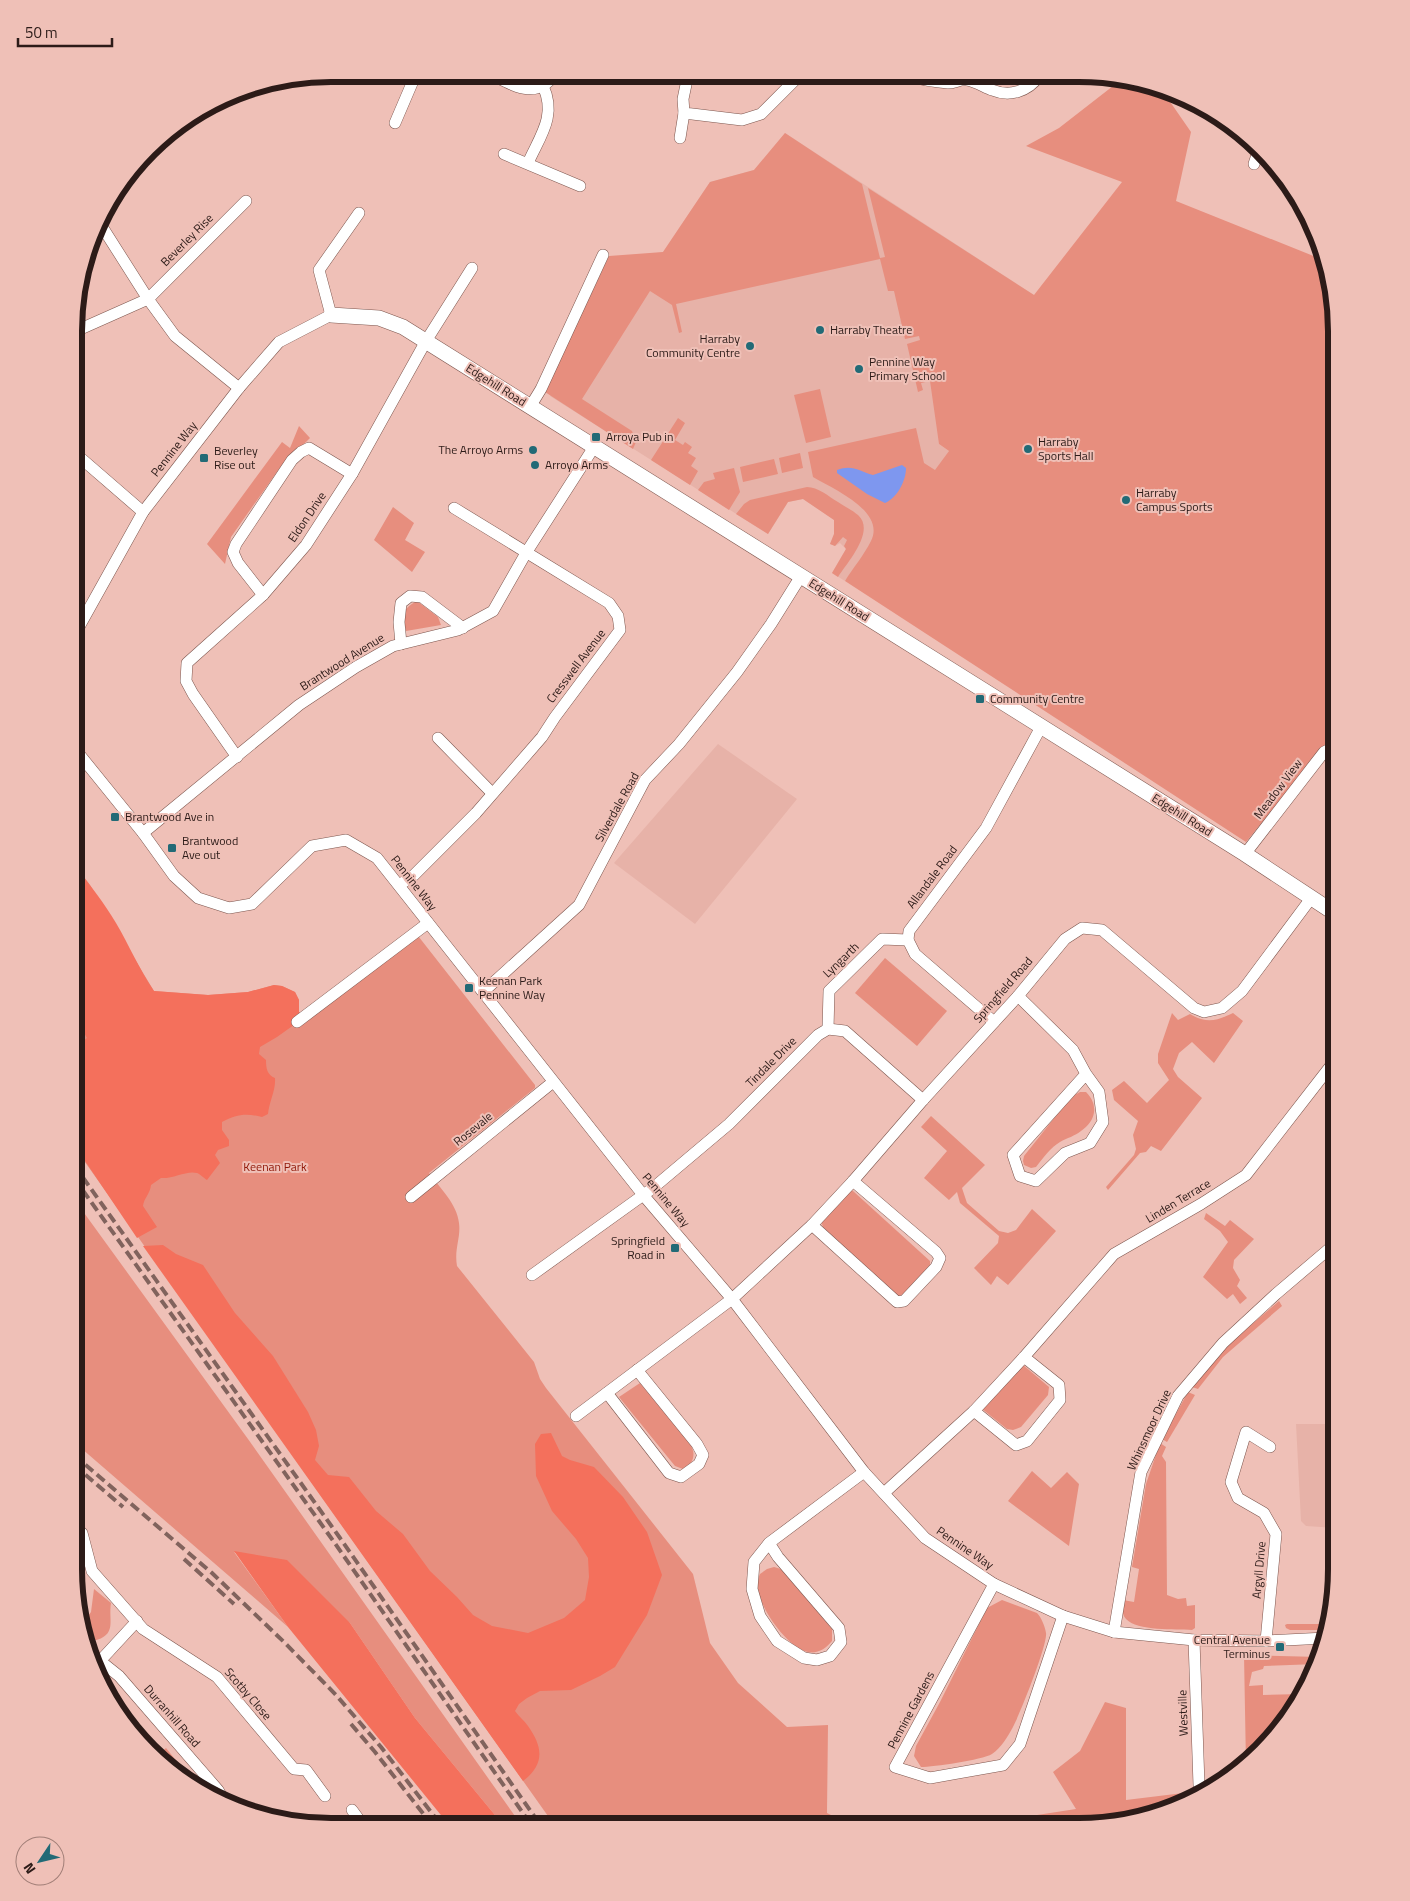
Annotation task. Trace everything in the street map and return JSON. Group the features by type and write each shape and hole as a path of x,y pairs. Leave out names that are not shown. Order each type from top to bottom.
{"street":[{"path":"394,124 412,83"},
{"path":"510,83 521,88 531,89 543,86 546,83"},
{"path":"680,138 686,83"},
{"path":"684,113 742,120 761,114 792,83"},
{"path":"977,83 1000,93 1012,94 1026,89 1032,83"},
{"path":"528,163 550,110 543,86"},
{"path":"504,154 580,186"},
{"path":"1254,164 1256,157"},
{"name":"Beverley Rise","path":"83,328 148,299 246,201"},
{"path":"331,315 319,270 359,213"},
{"path":"104,230 148,299 175,336 239,388"},
{"path":"530,407 541,389 603,255"},
{"name":"Eldon Drive","path":"237,757 192,694 186,681 187,663 263,595 306,545 352,474 426,341 472,268"},
{"name":"Edgehill Road","path":"331,315 379,318 403,327 1245,854 1328,908"},
{"name":"Pennine Way","path":"83,620 143,512 239,388 279,342 331,315"},
{"name":"Brantwood Avenue","path":"143,833 300,705 356,668 393,646 463,628 493,611 526,553 594,447"},
{"path":"263,595 238,563 232,552 292,460 309,448 352,474"},
{"path":"83,460 143,512"},
{"path":"454,508 526,553"},
{"name":"Cresswell Avenue","path":"399,885 413,876 476,813 542,737 620,630 618,616 609,603 526,553"},
{"name":"Silverdale Road","path":"483,992 579,904 645,780 679,744 737,672 771,624 801,576"},
{"path":"401,644 399,622 401,603 410,596 422,597 463,628"},
{"name":"Allandale Road","path":"908,940 909,930 986,828 1041,727"},
{"path":"438,738 492,793"},
{"name":"Meadow View","path":"1245,854 1324,752 1328,750"},
{"name":"Pennine Way","path":"83,759 143,833 174,876 198,898 229,908 252,904 312,846 346,840 377,858 644,1196 732,1299 864,1472 925,1538 994,1584 1063,1616 1114,1632 1194,1640 1266,1641 1318,1638"},
{"name":"Springfield Road","path":"576,1416 732,1299 812,1225 1018,996 1065,939 1082,928 1102,930 1194,1008 1204,1012 1222,1008 1242,992 1312,897"},
{"path":"296,1022 428,923"},
{"name":"Lyngarth","path":"828,1029 829,991 882,939 908,940"},
{"path":"908,940 915,954 994,1022"},
{"path":"1018,996 1072,1050 1099,1092 1103,1122 1090,1143 1065,1153 1036,1181 1020,1176 1013,1155 1086,1074"},
{"path":"828,1029 844,1031 923,1100"},
{"name":"Tindale Drive","path":"532,1275 644,1196 729,1124 818,1035 828,1029"},
{"name":"Linden Terrace","path":"884,1493 974,1411 1114,1254 1201,1204 1246,1175 1328,1069"},
{"name":"Rosevale","path":"411,1197 553,1082"},
{"path":"812,1225 897,1302 904,1301 911,1294 936,1267 940,1258 936,1252 853,1181"},
{"name":"Whinsmoor Drive","path":"1114,1632 1141,1472 1178,1396 1223,1344 1276,1294 1328,1250"},
{"path":"974,1411 1016,1444 1027,1441 1060,1400 1059,1384 1024,1357"},
{"path":"607,1393 669,1473 681,1477 699,1464 703,1455 697,1444 637,1370"},
{"name":"Argyll Drive","path":"1266,1641 1276,1534 1264,1513 1238,1498 1231,1482 1246,1432 1270,1447"},
{"path":"769,1543 778,1557 839,1628 841,1642 830,1656 817,1660 804,1658 777,1641 760,1616 752,1589 754,1562 769,1543 864,1472"},
{"name":"Scotby Close","path":"83,1537 92,1571 143,1629 217,1677 294,1768 306,1770 325,1796"},
{"name":"Pennine Gardens","path":"994,1584 895,1768 930,1778 1003,1765 1020,1744 1063,1616"},
{"path":"100,1661 137,1621"},
{"name":"Westville","path":"1194,1640 1200,1786"},
{"name":"Durranhill Road","path":"100,1661 119,1676 219,1792"},
{"path":"352,1810 358,1818"}],"shaded area":[{"path":"785,133 1034,295 939,444 949,451 941,464 845,581 832,573 846,549 840,543 835,546 830,544 834,534 834,520 803,499 788,502 768,534 550,396 626,258 663,252 710,182 754,170"},
{"path":"718,744 797,799 695,924 614,863"},
{"path":"83,876 121,931 154,991 208,995 248,992 274,985 282,986 295,992 299,1000 299,1012 305,1017 260,1047 259,1054 266,1060 269,1073 275,1078 268,1114 262,1117 242,1115 222,1122 222,1130 229,1140 229,1146 218,1150 215,1155 220,1163 207,1180 193,1172 161,1178 151,1185 143,1206 157,1227 137,1238 83,1158 83,1041 87,1038 83,1031"},
{"path":"163,1245 176,1254 203,1265 235,1313 273,1356 308,1412 316,1430 319,1446 315,1460 328,1475 349,1477 376,1511 403,1534 430,1571 473,1615 492,1626 528,1633 564,1618 585,1600 589,1577 588,1558 576,1539 552,1511 536,1476 535,1444 541,1434 551,1433 562,1456 594,1467 623,1497 647,1532 662,1575 647,1615 615,1667 571,1690 540,1691 519,1704 515,1711 533,1734 539,1748 538,1762 530,1775 523,1781 143,1246"},
{"path":"1296,1424 1328,1424 1328,1527 1306,1526 1301,1521"},
{"path":"234,1551 287,1560 350,1623 415,1718 497,1818 443,1818 288,1627"}],"green space":[{"name":"Harraby Campus Sports","path":"1114,85 1143,91 1168,99 1191,132 1176,201 1316,257 1319,267 1323,283 1328,332 1328,742 1246,842 845,581 871,541 874,530 871,520 865,511 855,502 813,477 808,452 916,428 924,463 935,470 949,451 939,444 930,381 921,383 923,390 918,392 907,344 920,340 919,336 905,339 894,291 888,291 880,259 676,304 682,332 679,333 672,305 650,291 582,399 632,431 636,442 633,449 545,392 609,256 663,252 710,182 754,170 785,133 862,184 880,258 885,257 868,188 1034,295 1122,182 1026,146 1059,128"},
{"path":"820,389 831,437 806,443 794,395"},
{"path":"678,418 685,423 675,440 683,445 685,442 692,447 688,453 696,458 691,466 698,471 690,485 651,460"},
{"path":"299,426 310,438 279,469 231,537 225,564 207,544 282,442 290,448"},
{"path":"800,453 803,468 782,473 779,458"},
{"path":"774,459 778,474 743,482 740,467"},
{"path":"734,468 740,492 729,510 698,490 704,482 715,479 713,473"},
{"path":"807,487 815,488 856,513 863,522 864,529 858,547 838,577 832,573 846,549 844,546 847,540 843,537 835,546 830,544 834,534 834,520 803,499 788,502 768,534 736,514 750,500"},
{"path":"393,507 414,523 405,540 425,552 412,572 374,540"},
{"path":"417,601 438,617 441,625 406,631 404,613 408,607"},
{"name":"Keenan Park","path":"83,876 154,991 208,995 248,992 274,985 282,986 295,992 299,1000 299,1012 305,1017 415,932 535,1085 535,1088 429,1173 447,1196 458,1216 457,1266 534,1362 540,1379 546,1388 693,1574 710,1643 738,1683 787,1727 828,1725 827,1813 837,1818 549,1818 83,1159"},
{"path":"885,958 947,1011 917,1046 855,993"},
{"path":"1172,1013 1178,1020 1190,1014 1202,1019 1212,1020 1233,1013 1243,1021 1214,1063 1192,1042 1179,1053 1173,1069 1178,1077 1202,1098 1161,1151 1151,1146 1146,1152 1140,1153 1108,1190 1106,1187 1134,1155 1136,1149 1133,1135 1138,1121 1114,1100 1112,1090 1124,1081 1147,1103 1169,1080 1158,1063 1158,1054"},
{"path":"1080,1092 1086,1092 1093,1102 1094,1113 1090,1123 1079,1133 1053,1147 1036,1167 1031,1168 1024,1165 1024,1156 1071,1097"},
{"path":"931,1116 985,1165 962,1188 967,1203 999,1231 1008,1233 1016,1230 1032,1209 1056,1231 1008,1285 997,1276 991,1285 974,1268 998,1243 999,1236 960,1203 957,1192 949,1200 924,1178 947,1151 921,1127"},
{"path":"848,1189 853,1191 930,1261 930,1265 899,1296 895,1295 823,1227 821,1221"},
{"path":"83,1211 248,1439 516,1818 497,1818 415,1718 350,1623 234,1552 288,1627 83,1450"},
{"path":"1206,1213 1225,1226 1230,1220 1254,1239 1234,1260 1233,1268 1240,1280 1237,1286 1247,1298 1240,1304 1233,1294 1227,1299 1203,1277 1228,1242 1220,1231 1204,1219"},
{"path":"1279,1301 1282,1306 1223,1357 1198,1389 1192,1387 1230,1343"},
{"path":"1022,1364 1049,1387 1048,1395 1021,1427 1013,1430 1007,1429 981,1408"},
{"path":"640,1383 691,1445 693,1456 689,1467 683,1469 675,1466 619,1397"},
{"path":"1188,1392 1195,1395 1167,1442 1162,1439"},
{"path":"1160,1443 1166,1447 1162,1456 1166,1462 1167,1595 1178,1599 1186,1598 1187,1606 1195,1605 1195,1628 1192,1630 1157,1629 1139,1626 1131,1623 1124,1617 1122,1608 1123,1600 1134,1602 1139,1569 1132,1567 1146,1484"},
{"path":"1032,1471 1051,1488 1067,1472 1079,1484 1069,1546 1008,1501"},
{"path":"774,1567 781,1569 832,1629 832,1641 823,1649 815,1652 802,1650 786,1638 769,1616 759,1593 758,1583 760,1574"},
{"path":"94,1589 111,1603 109,1631 106,1635 93,1641 87,1618 91,1612"},
{"path":"1002,1600 1037,1613 1043,1622 1046,1633 1043,1651 1013,1727 1007,1738 992,1754 968,1761 921,1767 914,1756 916,1746 987,1608"},
{"path":"1322,1624 1320,1630 1290,1630 1285,1625"},
{"path":"1244,1655 1312,1657 1309,1664 1264,1666 1263,1669 1252,1672 1249,1686 1263,1685 1263,1695 1294,1694 1266,1734 1246,1754"},
{"path":"1105,1702 1126,1708 1126,1800 1191,1792 1174,1800 1127,1814 1095,1818 1018,1818 1076,1809 1053,1772 1080,1751"},
{"path":"166,1748 183,1770 167,1757 161,1752"}],"water":[{"path":"902,465 906,468 903,483 897,493 885,503 867,494 837,473 837,470 842,468 851,468 873,475"}],"railway":[{"path":"83,1178 340,1538 535,1818"},
{"path":"83,1191 334,1542 526,1818"},
{"path":"83,1463 212,1573 284,1642 336,1695 381,1747 436,1818"},
{"path":"83,1473 123,1507"},
{"path":"184,1559 234,1604"},
{"path":"351,1724 427,1818"}],"place":[{"name":"Harraby Theatre","path":"820,330"},
{"name":"Harraby Community Centre","path":"750,346"},
{"name":"Pennine Way Primary School","path":"859,369"},
{"name":"Arroya Pub in","path":"596,437"},
{"name":"Harraby Sports Hall","path":"1028,449"},
{"name":"The Arroyo Arms","path":"533,450"},
{"name":"Beverley Rise out","path":"204,458"},
{"name":"Arroyo Arms","path":"535,465"},
{"name":"Harraby Campus Sports","path":"1126,500"},
{"name":"Community Centre","path":"980,699"},
{"name":"Brantwood Ave in","path":"115,817"},
{"name":"Brantwood Ave out","path":"172,848"},
{"name":"Keenan Park Pennine Way","path":"469,988"},
{"name":"Springfield Road in","path":"675,1248"},
{"name":"Central Avenue Terminus","path":"1280,1647"}]}
